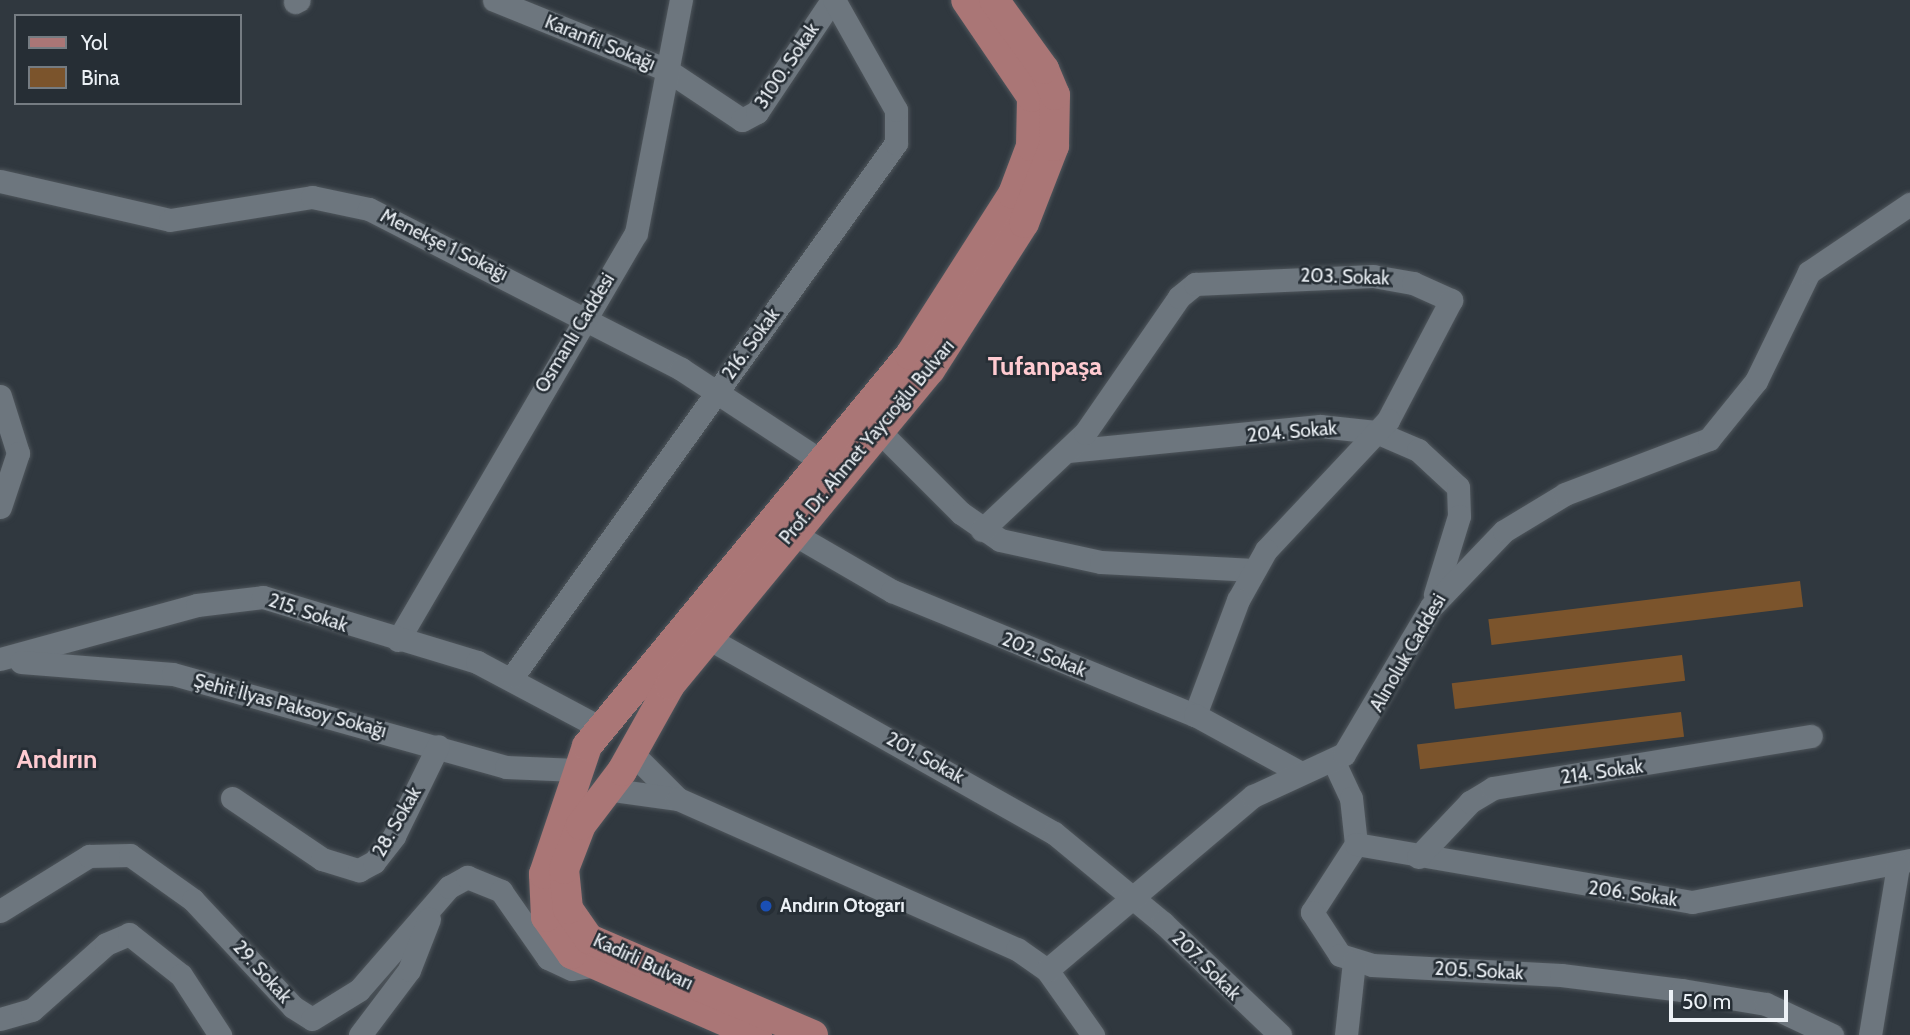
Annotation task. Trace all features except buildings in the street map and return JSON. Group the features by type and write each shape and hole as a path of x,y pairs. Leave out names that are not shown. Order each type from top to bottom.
{"main road":[{"name":"Prof. Dr. Ahmet Yaycıoğlu Bulvarı","path":"631,752 648,717 706,636 792,533 831,468 936,319 1027,161 1034,124 1029,90 967,0"},
{"name":"Prof. Dr. Ahmet Yaycıoğlu Bulvarı","path":"603,729 831,468 879,431 976,303 1024,223 1054,146 1051,82 994,0"},
{"path":"603,729 631,752"},
{"name":"Kadirli Bulvarı","path":"603,729 576,770 548,857 543,902 561,944 592,966 757,1035"},
{"name":"Kadirli Bulvarı","path":"631,752 581,825 564,869 564,895 579,930 624,957 813,1035"},
{"path":"576,770 606,789"}],"street":[{"name":"Karanfil Sokağı","path":"494,0 667,70"},
{"name":"Osmanlı Caddesi","path":"398,640 583,317 636,233 681,0"},
{"name":"3100. Sokak","path":"667,70 733,118 751,118 833,0"},
{"name":"216. Sokak","path":"513,676 900,133 876,69 833,0"},
{"name":"Menekşe 1 Sokağı","path":"0,181 170,220 312,197 340,200 393,219 583,317 718,391 831,468"},
{"name":"Alınoluk Caddesi","path":"1334,762 1366,725 1431,607 1480,552 1548,503 1709,439 1756,381 1809,272 1910,204"},
{"name":"203. Sokak","path":"982,530 1068,452 1128,378 1186,289 1281,275 1398,278 1451,300 1412,380 1376,432 1282,528 1254,570 1195,715"},
{"path":"0,396 18,453 0,507"},
{"name":"204. Sokak","path":"1068,452 1320,425 1376,432 1418,450 1458,487 1459,516 1431,607"},
{"path":"879,431 982,530 1021,547 1101,562 1254,570"},
{"name":"202. Sokak","path":"792,533 916,602 1195,715 1299,772"},
{"name":"215. Sokak","path":"0,660 247,596 513,676 603,729"},
{"name":"201. Sokak","path":"706,636 1022,812 1130,899"},
{"name":"Şehit İlyas Paksoy Sokağı","path":"0,660 73,662 173,674 523,770 576,770"},
{"name":"214. Sokak","path":"1418,857 1470,802 1493,788 1811,736"},
{"name":"28. Sokak","path":"232,798 322,859 359,870 374,862 394,836 438,746"},
{"path":"631,752 678,799"},
{"path":"1047,970 1253,796 1299,772 1334,762 1351,798 1356,844 1312,912 1328,942 1354,961 1346,1035"},
{"path":"606,789 678,799 978,929 1047,970 1093,1035"},
{"name":"206. Sokak","path":"1356,844 1418,857 1692,902 1904,862"},
{"name":"29. Sokak","path":"0,911 89,856 130,855 193,900 293,1007 312,1019 359,990 457,881 480,879 501,891 548,958 572,969 592,966"},
{"path":"1870,1035 1904,862"},
{"name":"207. Sokak","path":"1130,899 1280,1035"},
{"path":"360,1035 413,963 432,908"},
{"path":"0,1019 32,1010 106,944 129,934 181,975 220,1035"},
{"name":"205. Sokak","path":"1354,961 1657,986 1766,1004 1832,1035"}],"place":[{"name":"Andırın Otogarı","path":"766,906"}],"district":[{"name":"Tufanpaşa","path":"1045,367"},
{"name":"Andırın","path":"57,760"}]}
